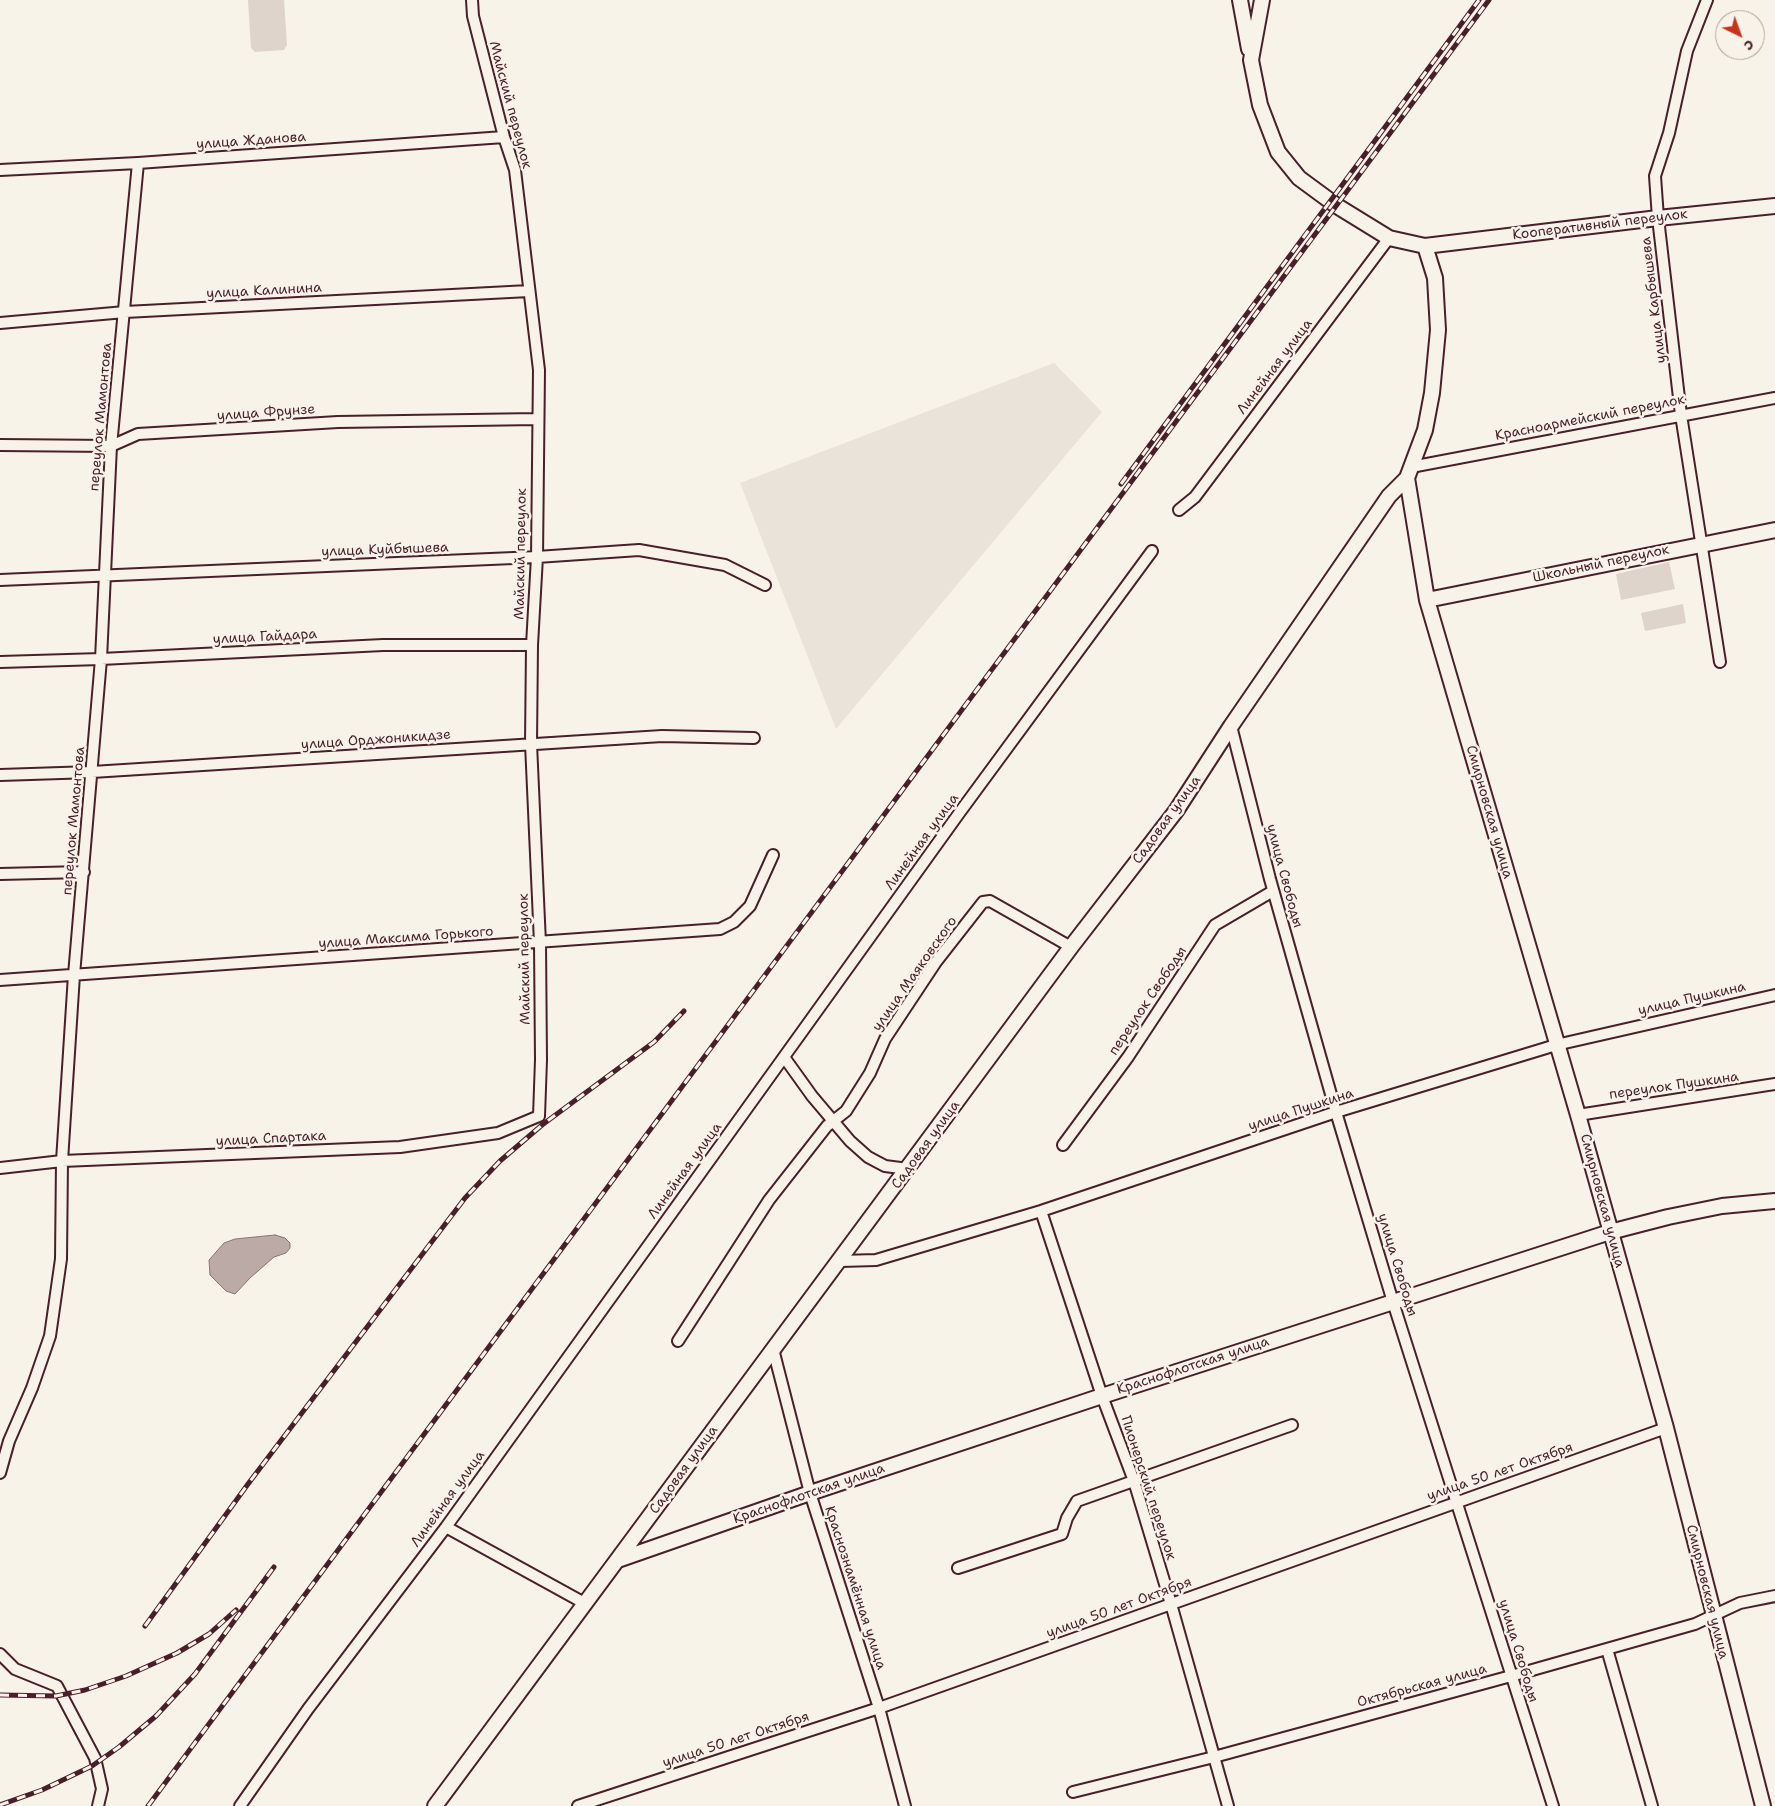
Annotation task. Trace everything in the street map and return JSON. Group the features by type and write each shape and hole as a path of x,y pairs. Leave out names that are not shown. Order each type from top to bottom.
{"street":[{"name":"Майский переулок","path":"472,0 473,16 504,138 515,170 539,370 537,557 532,645 531,744 540,943 541,1060 539,1116"},
{"name":"Кооперативный переулок","path":"1240,0 1260,105 1278,152 1299,178 1337,206 1388,238 1425,246 1775,206"},
{"path":"1251,60 1262,0"},
{"name":"улица Карбышева","path":"1707,0 1687,51 1668,133 1655,176 1658,218 1681,415 1720,662"},
{"name":"улица Жданова","path":"0,170 138,163 504,138"},
{"name":"переулок Мамонтова","path":"0,1473 9,1441 32,1388 50,1336 61,1259 62,1161 74,975 101,659 103,575 111,446 138,163"},
{"name":"Линейная улица","path":"1179,510 1195,497 1388,238"},
{"path":"1409,473 1425,430 1432,393 1438,330 1435,278 1425,246"},
{"name":"улица Калинина","path":"0,323 125,312 529,291"},
{"name":"Красноармейский переулок","path":"1409,473 1681,415 1775,398"},
{"name":"улица Фрунзе","path":"0,445 111,446 138,434 338,422 537,419"},
{"name":"Смирновская улица","path":"1409,473 1428,600 1556,1044 1578,1114 1666,1428 1763,1806"},
{"name":"Садовая улица","path":"434,1806 586,1604 1071,948 1176,811 1231,726 1389,496 1409,473"},
{"name":"Школьный переулок","path":"1428,600 1775,530"},
{"name":"улица Куйбышева","path":"0,580 537,557 639,550 725,565 766,584"},
{"name":"Линейная улица","path":"240,1806 308,1710 446,1527 784,1057 1152,551"},
{"name":"улица Гайдара","path":"0,662 384,645 532,645"},
{"name":"улица Свободы","path":"1231,726 1273,891 1336,1112 1393,1302 1553,1806"},
{"name":"улица Орджоникидзе","path":"0,776 92,772 662,736 754,738"},
{"name":"улица Максима Горького","path":"0,980 720,929 734,922 750,906 773,855"},
{"path":"0,874 84,872"},
{"name":"переулок Свободы","path":"1063,1145 1128,1057 1215,925 1273,891"},
{"name":"улица Маяковского","path":"678,1341 769,1200 832,1122 846,1111 870,1074 885,1039 936,962 983,902 990,901 1071,948"},
{"name":"улица Пушкина","path":"840,1261 876,1260 1041,1211 1336,1112 1556,1044 1775,995"},
{"path":"784,1057 832,1122 868,1157 885,1166 908,1169"},
{"name":"переулок Пушкина","path":"1578,1114 1775,1084"},
{"name":"улица Спартака","path":"0,1168 62,1161 400,1147 498,1133 539,1116"},
{"name":"Краснофлотская улица","path":"618,1560 810,1493 1102,1396 1610,1232 1722,1206 1775,1201"},
{"name":"Пионерский переулок","path":"1041,1211 1102,1396 1134,1481 1172,1604 1228,1806"},
{"name":"Краснознамённая улица","path":"773,1350 810,1493 878,1708 905,1806"},
{"path":"958,1568 1062,1534 1067,1518 1078,1501 1292,1425"},
{"name":"улица 50 лет Октября","path":"578,1806 878,1708 1666,1428"},
{"path":"446,1527 586,1604"},
{"name":"Октябрьская улица","path":"1073,1792 1214,1757 1511,1676 1695,1624 1740,1603 1775,1596"},
{"path":"1607,1649 1652,1806"},
{"path":"0,1654 15,1669 57,1686 95,1758 102,1789 98,1806"}],"shaded area":[{"path":"248,0 284,0 287,45 284,50 255,52 251,48"},
{"path":"1054,363 1102,412 836,729 740,483"},
{"path":"1669,562 1675,589 1621,600 1616,574"},
{"path":"1683,604 1686,623 1645,631 1641,613"},
{"path":"275,1235 285,1238 290,1243 290,1248 286,1253 274,1257 235,1294 226,1291 210,1275 209,1260 224,1243 235,1239"}],"railway":[{"path":"1121,484 1479,0"},
{"path":"148,1806 1489,0"},
{"path":"145,1626 248,1484 465,1198 500,1161 542,1125 654,1042 684,1011"},
{"path":"0,1805 42,1790 92,1766 119,1747 156,1716 195,1674 274,1567"},
{"path":"0,1695 56,1696 85,1690 126,1676 177,1653 209,1634 236,1610"}]}
